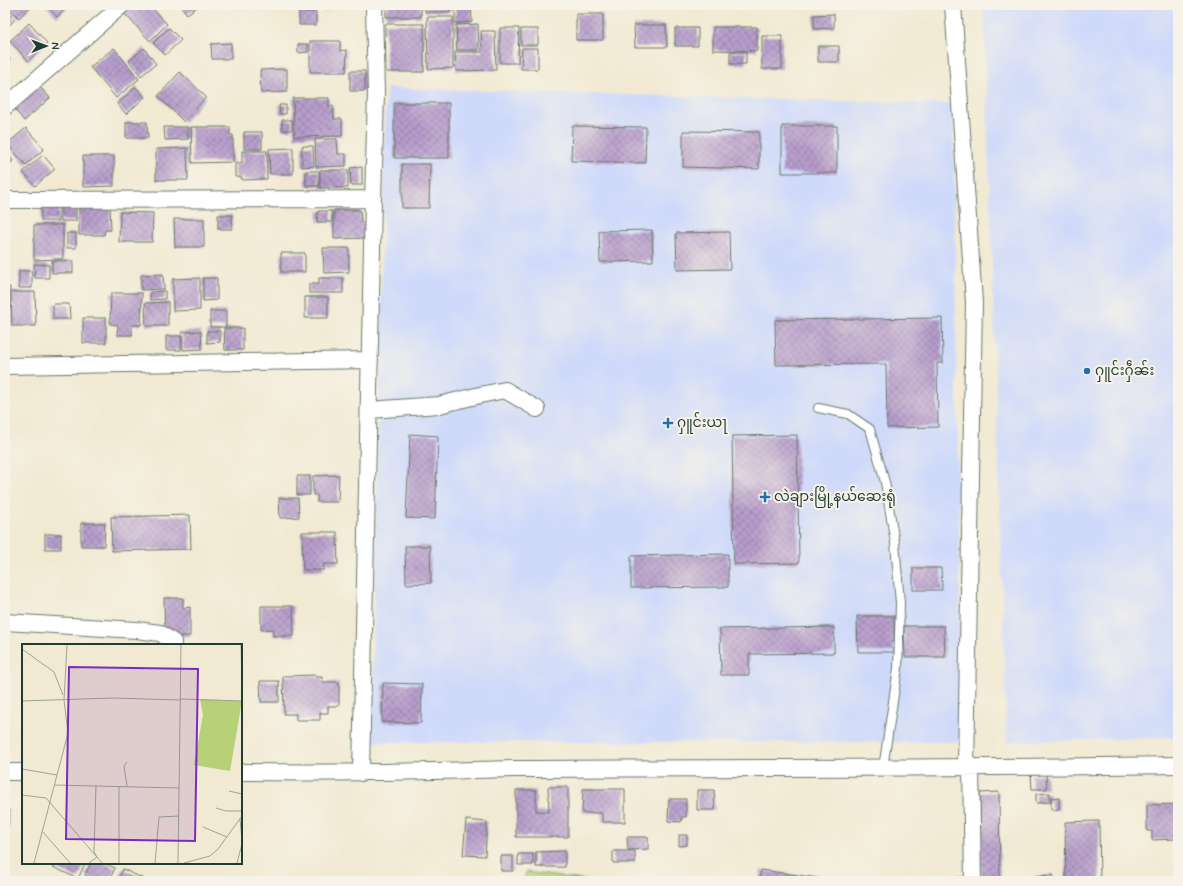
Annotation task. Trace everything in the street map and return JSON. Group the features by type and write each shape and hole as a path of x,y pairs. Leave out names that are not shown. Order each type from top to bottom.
{"street":[{"path":"5,107 122,5"},
{"path":"362,772 372,199 376,94 374,5"},
{"path":"953,5 974,302 968,767 973,881"},
{"path":"5,200 372,199"},
{"path":"5,366 370,360"},
{"path":"369,410 439,406 506,390 536,409"},
{"path":"5,622 137,630 160,633 174,644"},
{"path":"242,772 362,772 514,769 1002,768 1178,765"},
{"path":"5,772 22,772"}],"lane":[{"path":"818,408 848,414 870,429 885,482 895,543 900,603 898,668 883,768"}],"shaded area":[{"name":"ႁူင်းႁဵၼ်း","path":"984,5 1178,5 1178,737 1007,742"},
{"name":"ႁူင်းယႃ","path":"386,88 953,104 962,742 371,742"}],"green space":[{"path":"526,872 588,881 524,881"}],"building":[{"path":"11,5 32,5 19,18 8,8"},
{"path":"46,5 70,5 57,17"},
{"path":"133,5 149,5 167,24 150,41 124,13"},
{"path":"180,5 200,5 187,14"},
{"path":"287,5 333,5 333,9 287,9"},
{"path":"386,5 421,5 421,17 386,17"},
{"path":"425,5 450,5 450,12 425,12"},
{"path":"471,6 472,22 455,23 455,7"},
{"path":"5,11 15,19 7,28 5,26"},
{"path":"299,12 316,12 316,25 299,25"},
{"path":"576,14 603,14 603,40 576,40"},
{"path":"834,14 834,28 814,29 814,15"},
{"path":"427,17 453,17 453,68 428,69"},
{"path":"29,23 47,43 28,61 10,41"},
{"path":"385,24 424,24 424,72 386,72"},
{"path":"478,24 479,50 457,50 456,25"},
{"path":"634,25 666,25 667,47 635,47"},
{"path":"713,27 757,27 757,51 713,50"},
{"path":"169,28 181,40 165,55 153,43"},
{"path":"500,28 519,28 518,63 500,63"},
{"path":"675,28 698,28 698,46 675,46"},
{"path":"521,29 538,29 538,45 521,45"},
{"path":"481,31 495,31 496,70 456,71 455,52 482,52"},
{"path":"762,36 782,36 782,69 762,69"},
{"path":"310,41 340,41 340,51 347,50 346,72 310,72"},
{"path":"231,43 231,59 212,59 211,44"},
{"path":"298,44 308,44 308,52 298,53"},
{"path":"818,46 839,46 839,62 818,62"},
{"path":"114,48 139,79 116,98 90,67"},
{"path":"144,48 156,64 141,76 129,61"},
{"path":"522,48 538,48 538,69 521,69"},
{"path":"730,52 746,52 746,64 730,64"},
{"path":"5,54 10,59 5,64"},
{"path":"287,69 287,92 261,93 260,70"},
{"path":"350,71 365,71 365,91 350,91"},
{"path":"180,72 206,97 184,122 158,96"},
{"path":"39,86 50,98 24,121 14,108"},
{"path":"136,87 145,97 126,114 117,104"},
{"path":"293,98 329,98 329,107 333,106 334,119 342,119 342,136 294,137"},
{"path":"394,103 449,103 449,158 394,158"},
{"path":"279,105 286,105 286,114 280,114"},
{"path":"282,120 292,120 292,130 282,130"},
{"path":"126,122 147,122 148,138 126,138"},
{"path":"572,126 646,127 645,163 571,161"},
{"path":"782,126 837,126 837,173 782,173"},
{"path":"164,127 188,127 188,139 165,140"},
{"path":"191,127 230,127 230,135 233,135 233,162 192,163"},
{"path":"26,128 44,149 26,165 7,144"},
{"path":"683,131 759,132 759,169 683,167"},
{"path":"244,132 262,132 262,149 244,149"},
{"path":"315,139 337,139 338,154 346,154 346,166 316,167"},
{"path":"302,146 313,146 314,166 302,167"},
{"path":"187,148 188,180 156,180 156,149"},
{"path":"293,148 293,174 270,174 269,149"},
{"path":"5,151 13,161 5,168"},
{"path":"242,151 267,151 267,179 242,180 242,177 235,177 235,163 242,163"},
{"path":"43,155 55,169 35,186 23,172"},
{"path":"83,156 114,156 114,186 83,187"},
{"path":"402,164 430,164 429,208 402,208"},
{"path":"362,167 362,185 351,185 350,168"},
{"path":"320,170 348,170 348,188 320,188"},
{"path":"306,171 319,171 319,186 306,186"},
{"path":"110,206 111,230 105,230 104,235 79,235 79,207"},
{"path":"41,207 59,207 59,221 41,221"},
{"path":"61,207 76,207 76,221 61,221"},
{"path":"334,210 360,210 361,222 365,222 365,238 334,239"},
{"path":"318,211 332,211 332,222 317,222"},
{"path":"120,212 153,213 152,242 119,242"},
{"path":"218,215 232,215 232,229 218,229"},
{"path":"174,219 204,219 204,247 175,247"},
{"path":"34,225 63,225 63,259 34,260"},
{"path":"652,230 653,261 600,262 599,231"},
{"path":"729,232 730,269 677,270 676,233"},
{"path":"67,233 76,233 76,248 67,248"},
{"path":"323,248 349,248 349,272 324,273"},
{"path":"281,253 305,253 305,272 281,272"},
{"path":"52,261 73,261 73,273 52,273"},
{"path":"34,264 49,265 49,278 35,278"},
{"path":"19,271 32,271 32,288 19,288"},
{"path":"163,274 164,289 141,290 141,275"},
{"path":"200,278 200,310 173,311 173,279"},
{"path":"203,278 217,278 217,300 203,301"},
{"path":"319,278 343,278 343,293 309,293 309,284 319,284"},
{"path":"5,287 10,287 9,311 5,310"},
{"path":"165,291 165,299 150,300 150,292"},
{"path":"11,292 35,292 36,326 12,326"},
{"path":"111,293 142,293 141,325 132,325 132,335 117,335 118,325 110,324"},
{"path":"305,297 328,297 328,318 305,318"},
{"path":"168,302 168,326 146,326 145,303"},
{"path":"53,304 69,304 70,319 53,319"},
{"path":"210,311 226,311 226,327 210,327"},
{"path":"5,313 7,313 7,332 5,332"},
{"path":"83,318 106,318 106,343 83,343"},
{"path":"942,318 943,363 937,363 938,427 887,428 886,364 776,365 775,320"},
{"path":"224,328 243,328 243,350 225,350"},
{"path":"201,331 202,349 183,350 182,332"},
{"path":"207,331 220,331 220,342 207,343"},
{"path":"166,336 181,336 181,350 166,350"},
{"path":"410,434 438,436 435,519 406,518"},
{"path":"797,435 799,563 734,564 732,436"},
{"path":"339,475 338,502 317,502 317,495 313,495 313,476"},
{"path":"297,476 310,476 310,495 297,495"},
{"path":"279,498 298,498 299,517 280,518"},
{"path":"190,515 191,549 112,551 111,517"},
{"path":"81,523 105,523 104,546 81,546"},
{"path":"302,532 337,532 338,564 323,564 324,570 303,570"},
{"path":"45,534 61,534 61,549 45,549"},
{"path":"405,546 430,546 431,583 406,584"},
{"path":"728,554 728,587 631,588 631,556"},
{"path":"913,568 941,568 942,590 913,590"},
{"path":"164,598 183,598 183,608 190,607 190,636 165,637"},
{"path":"261,606 293,606 294,636 273,636 273,629 261,630"},
{"path":"857,616 894,616 894,652 858,652"},
{"path":"904,626 944,626 945,657 905,657"},
{"path":"834,627 834,653 749,654 749,675 721,675 720,629"},
{"path":"316,675 316,677 322,677 322,682 339,682 339,706 328,706 328,713 320,713 320,720 296,720 296,714 284,714 283,676"},
{"path":"260,681 279,681 279,702 261,702"},
{"path":"383,683 422,684 421,723 382,722"},
{"path":"1046,774 1047,789 1032,789 1031,775"},
{"path":"548,787 568,787 568,837 516,837 516,790 536,790 536,811 549,812"},
{"path":"583,789 625,789 625,822 602,822 602,813 582,813"},
{"path":"697,790 714,790 715,810 697,810"},
{"path":"999,792 1000,881 981,881 980,793"},
{"path":"1050,793 1050,802 1036,803 1036,794"},
{"path":"1051,797 1059,798 1059,810 1051,810"},
{"path":"669,799 686,799 686,817 682,817 681,822 668,821"},
{"path":"1178,804 1177,839 1152,840 1152,831 1147,831 1147,805"},
{"path":"5,810 9,810 8,828 5,828"},
{"path":"466,820 487,822 485,856 463,855"},
{"path":"1099,821 1100,881 1066,881 1065,822"},
{"path":"679,835 687,835 687,845 679,846"},
{"path":"627,837 648,837 648,849 628,850"},
{"path":"565,851 565,867 536,867 536,852"},
{"path":"613,851 635,851 635,863 613,863"},
{"path":"518,854 533,854 533,865 518,865"},
{"path":"501,856 513,856 513,871 501,871"},
{"path":"47,864 85,864 78,879"},
{"path":"90,864 106,864 115,868 109,881 100,881 85,875"},
{"path":"123,869 144,879 143,881 117,881"},
{"path":"761,870 819,878 819,881 759,881"},
{"path":"1053,875 1053,881 1035,881 1035,876"},
{"path":"958,877 967,877 967,881 958,881"},
{"path":"954,878 954,881 923,881 923,879"}],"place":[{"name":"ႁူင်းႁဵၼ်း","path":"1087,371"},
{"name":"ႁူင်းယႃ","path":"668,423"},
{"name":"လဲချားမြို့နယ်ဆေးရုံ","path":"765,497"}]}
